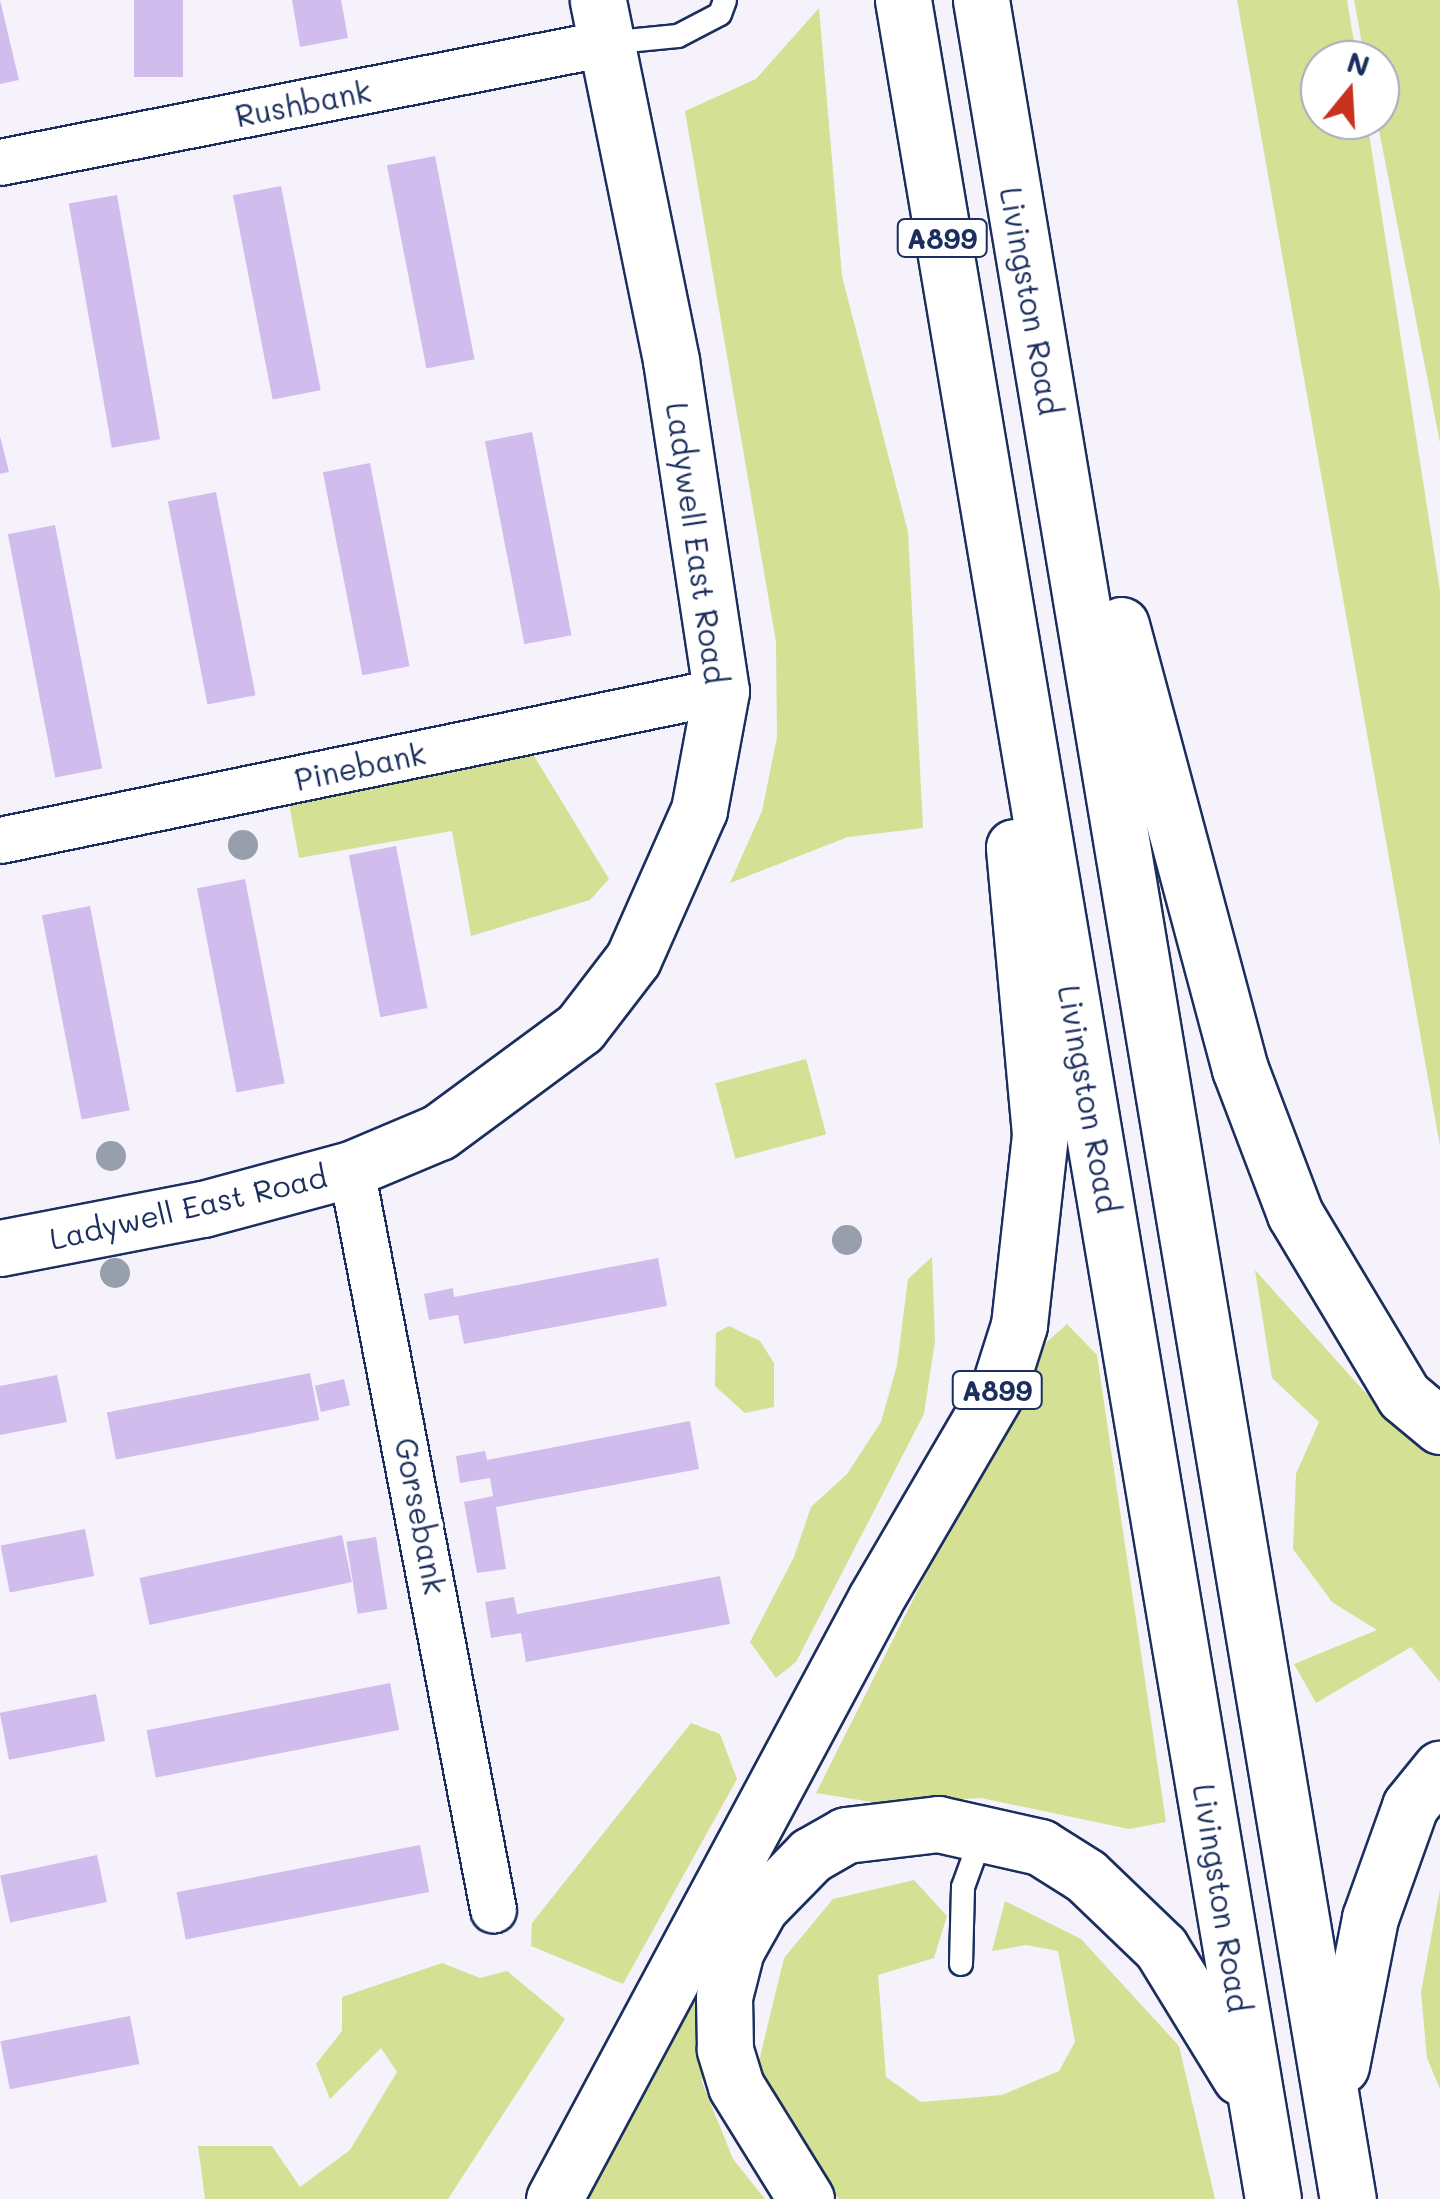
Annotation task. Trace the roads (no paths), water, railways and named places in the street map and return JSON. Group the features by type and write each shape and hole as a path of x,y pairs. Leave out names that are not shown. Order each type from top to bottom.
{"main road":[{"name":"Livingston Road","path":"903,0 1273,2199"},
{"name":"Livingston Road","path":"981,0 1348,2199"},
{"name":"Ladywell East Road","path":"0,1248 203,1209 351,1169 438,1132 515,1082 610,996 633,960 699,810 721,690 671,360 602,22"},
{"name":"A899","path":"1043,374 1114,594 1240,1069 1296,1214 1330,1276 1404,1396 1440,1426"},
{"name":"A899","path":"554,2199 875,1600 999,1388 1019,1325 1040,1134 981,475"},
{"name":"A899","path":"1336,2120 1370,1918 1410,1806 1440,1769"},
{"path":"806,2199 757,2128 725,2048 724,1997 736,1950 783,1880 846,1835 938,1824 1040,1847 1086,1876 1161,1948 1260,2124"}],"street":[{"name":"Rushbank","path":"0,162 602,22"},
{"name":"Pinebank","path":"0,840 721,690"},
{"name":"Gorsebank","path":"351,1169 503,1860 493,1909"}],"lane":[{"path":"602,22 678,36 720,14 725,0"},
{"path":"962,1964 963,1887 983,1832"}]}
